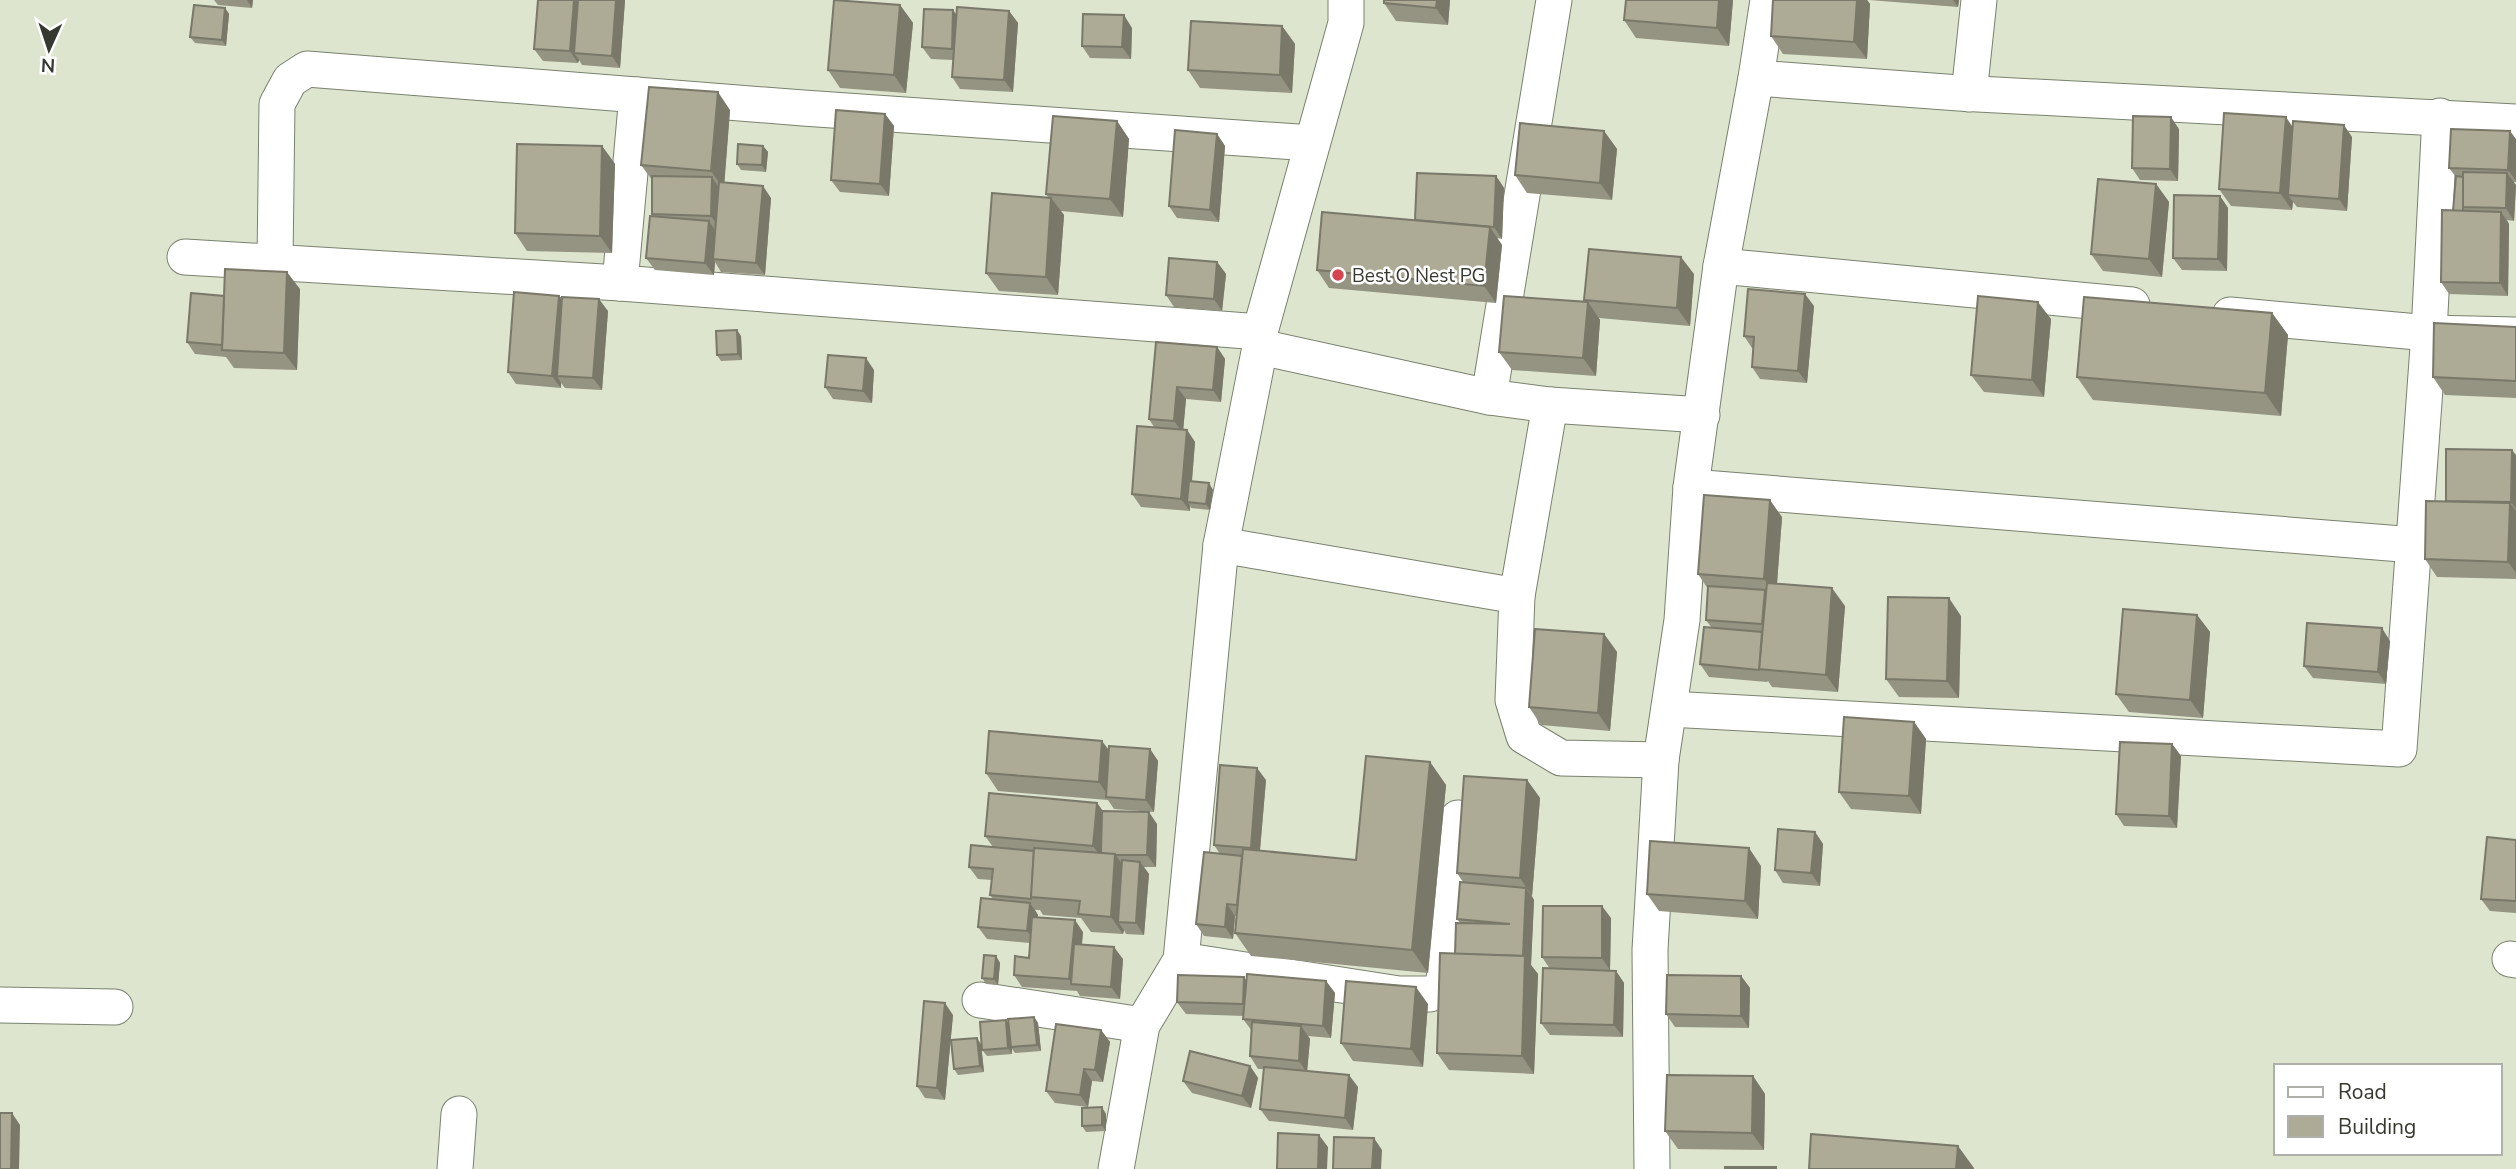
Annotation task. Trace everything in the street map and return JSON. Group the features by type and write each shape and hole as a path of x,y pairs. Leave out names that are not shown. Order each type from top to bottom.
{"street":[{"path":"1116,1169 1142,1025 1181,960 1221,545 1260,340 1346,23 1346,0"},
{"path":"1489,397 1554,0"},
{"path":"1652,1169 1650,950 1661,760 1682,620 1691,486 1721,266 1768,0"},
{"path":"1969,94 1979,0"},
{"path":"275,262 277,104 290,80 307,69 1312,144"},
{"path":"1756,78 1969,94 2440,116 2516,122"},
{"path":"620,283 637,95"},
{"path":"1668,709 2399,749 2429,334 2440,116"},
{"path":"185,257 620,283 1260,340 1489,397 1550,405 1702,415"},
{"path":"1721,266 2429,334 2516,335"},
{"path":"1550,405 1517,596 1513,700 1524,736 1561,758 1661,760"},
{"path":"1691,486 2414,545"},
{"path":"1221,545 1517,596"},
{"path":"1181,960 1398,994 1430,994 1439,991 1444,980 1458,818"},
{"path":"981,1000 1142,1025"},
{"path":"0,1005 115,1007"},
{"path":"455,1169 459,1114"}],"building":[{"path":"538,0 574,0 570,51 534,49"},
{"path":"578,0 616,0 612,56 574,53"},
{"path":"834,0 900,5 894,75 828,70"},
{"path":"1384,0 1437,0 1436,8 1384,3"},
{"path":"1626,0 1719,0 1717,28 1624,20"},
{"path":"1773,0 1857,0 1854,42 1771,36"},
{"path":"194,5 225,8 222,40 190,37"},
{"path":"957,7 1009,11 1004,80 952,77"},
{"path":"924,9 953,10 952,49 922,47"},
{"path":"1083,14 1124,15 1122,47 1082,46"},
{"path":"1191,21 1282,26 1280,75 1188,70"},
{"path":"649,87 718,92 711,171 641,165"},
{"path":"836,110 885,114 880,184 831,180"},
{"path":"2224,113 2286,117 2280,193 2219,189"},
{"path":"1053,116 1117,121 1110,199 1046,194"},
{"path":"2133,116 2171,117 2170,169 2132,168"},
{"path":"2293,121 2344,125 2339,199 2288,195"},
{"path":"1520,123 1604,131 1600,183 1515,175"},
{"path":"2451,129 2510,131 2508,170 2449,168"},
{"path":"1175,130 1217,134 1210,210 1169,206"},
{"path":"517,144 602,146 600,236 515,233"},
{"path":"738,144 763,146 762,165 737,164"},
{"path":"2463,172 2507,173 2506,208 2463,207"},
{"path":"1417,173 1496,176 1494,227 1415,220"},
{"path":"652,176 712,177 711,216 652,214"},
{"path":"2456,176 2463,177 2463,211 2453,211"},
{"path":"2098,179 2156,184 2149,259 2091,254"},
{"path":"719,182 763,186 756,263 713,259"},
{"path":"992,193 1051,198 1046,277 986,273"},
{"path":"2174,195 2220,196 2218,259 2173,258"},
{"path":"2442,210 2501,212 2500,283 2441,282"},
{"path":"1322,212 1490,227 1484,286 1317,270"},
{"path":"650,216 709,221 705,263 646,258"},
{"path":"1589,249 1681,257 1677,308 1584,300"},
{"path":"1169,258 1217,262 1214,299 1166,295"},
{"path":"225,269 287,272 284,353 222,350"},
{"path":"1748,289 1805,294 1798,371 1752,367 1754,337 1744,336"},
{"path":"514,292 559,296 552,376 508,372"},
{"path":"191,293 224,296 222,345 187,342"},
{"path":"1504,296 1588,302 1583,358 1499,352"},
{"path":"1978,296 2038,302 2032,380 1971,375"},
{"path":"562,297 599,299 593,378 557,376"},
{"path":"2084,297 2272,313 2265,393 2077,377"},
{"path":"2434,323 2516,327 2516,381 2433,377"},
{"path":"737,330 738,354 717,355 716,331"},
{"path":"1156,342 1217,347 1213,390 1177,387 1174,421 1149,419"},
{"path":"828,355 866,358 863,391 825,387"},
{"path":"1137,426 1187,430 1181,499 1132,494"},
{"path":"2446,449 2512,450 2511,502 2446,501"},
{"path":"1189,481 1209,483 1206,504 1187,502"},
{"path":"1704,495 1770,500 1764,579 1698,574"},
{"path":"2426,501 2510,503 2508,562 2425,559"},
{"path":"1767,583 1832,588 1826,675 1759,669"},
{"path":"1708,586 1765,590 1762,624 1706,620"},
{"path":"1888,597 1949,598 1947,681 1886,679"},
{"path":"2123,609 2197,615 2190,700 2116,694"},
{"path":"2307,623 2382,628 2378,672 2304,666"},
{"path":"1704,627 1762,632 1759,670 1700,664"},
{"path":"1535,629 1604,634 1598,713 1529,707"},
{"path":"1844,717 1914,722 1909,796 1839,792"},
{"path":"989,731 1102,741 1099,782 986,773"},
{"path":"2120,742 2172,744 2169,816 2116,814"},
{"path":"1109,746 1150,749 1146,800 1106,797"},
{"path":"1366,756 1430,762 1412,950 1235,933 1243,849 1356,860"},
{"path":"1220,765 1257,768 1251,848 1214,845"},
{"path":"1464,776 1527,780 1520,878 1457,873"},
{"path":"989,793 1097,803 1093,846 985,836"},
{"path":"1102,811 1149,812 1147,855 1101,853"},
{"path":"1778,829 1815,832 1811,873 1775,870"},
{"path":"2487,837 2516,840 2516,901 2481,899"},
{"path":"1650,841 1749,848 1745,901 1647,894"},
{"path":"971,845 1034,851 1031,899 990,895 993,869 969,867"},
{"path":"1034,848 1115,854 1111,917 1078,914 1080,901 1031,897"},
{"path":"1204,852 1242,856 1237,905 1227,904 1225,927 1196,924"},
{"path":"1122,860 1140,862 1136,923 1118,922"},
{"path":"1460,882 1526,888 1523,956 1455,954 1456,923 1510,924 1457,919"},
{"path":"981,898 1030,903 1027,931 978,927"},
{"path":"1543,906 1602,906 1602,958 1542,957"},
{"path":"1032,917 1075,920 1069,979 1014,975 1015,956 1029,958"},
{"path":"1074,944 1114,947 1111,987 1071,984"},
{"path":"1440,953 1525,956 1522,1056 1437,1053"},
{"path":"984,955 996,956 994,979 982,978"},
{"path":"1543,968 1616,971 1614,1025 1541,1023"},
{"path":"1247,974 1326,981 1323,1026 1243,1019"},
{"path":"1178,975 1244,977 1243,1004 1177,1002"},
{"path":"1667,975 1741,976 1741,1016 1666,1014"},
{"path":"1346,981 1416,987 1411,1049 1341,1043"},
{"path":"924,1001 945,1003 937,1088 917,1086"},
{"path":"1034,1017 1037,1045 1011,1047 1008,1019"},
{"path":"1006,1020 1008,1048 982,1050 980,1022"},
{"path":"1252,1022 1301,1026 1299,1061 1250,1056"},
{"path":"1056,1024 1101,1030 1095,1070 1084,1069 1080,1095 1046,1091"},
{"path":"977,1038 980,1066 954,1069 951,1040"},
{"path":"1190,1051 1250,1066 1242,1096 1183,1081"},
{"path":"1264,1067 1349,1075 1345,1118 1260,1109"},
{"path":"1667,1075 1753,1076 1752,1133 1665,1131"},
{"path":"1102,1107 1102,1125 1082,1126 1082,1108"},
{"path":"0,1113 12,1113 11,1169 0,1169"},
{"path":"1278,1133 1319,1135 1318,1169 1277,1169"},
{"path":"1811,1134 1958,1146 1956,1169 1809,1169"},
{"path":"1334,1137 1374,1138 1372,1169 1333,1169"},
{"path":"1776,1167 1776,1169 1725,1169"}],"place":[{"name":"Best O Nest PG","path":"1338,275"}]}
